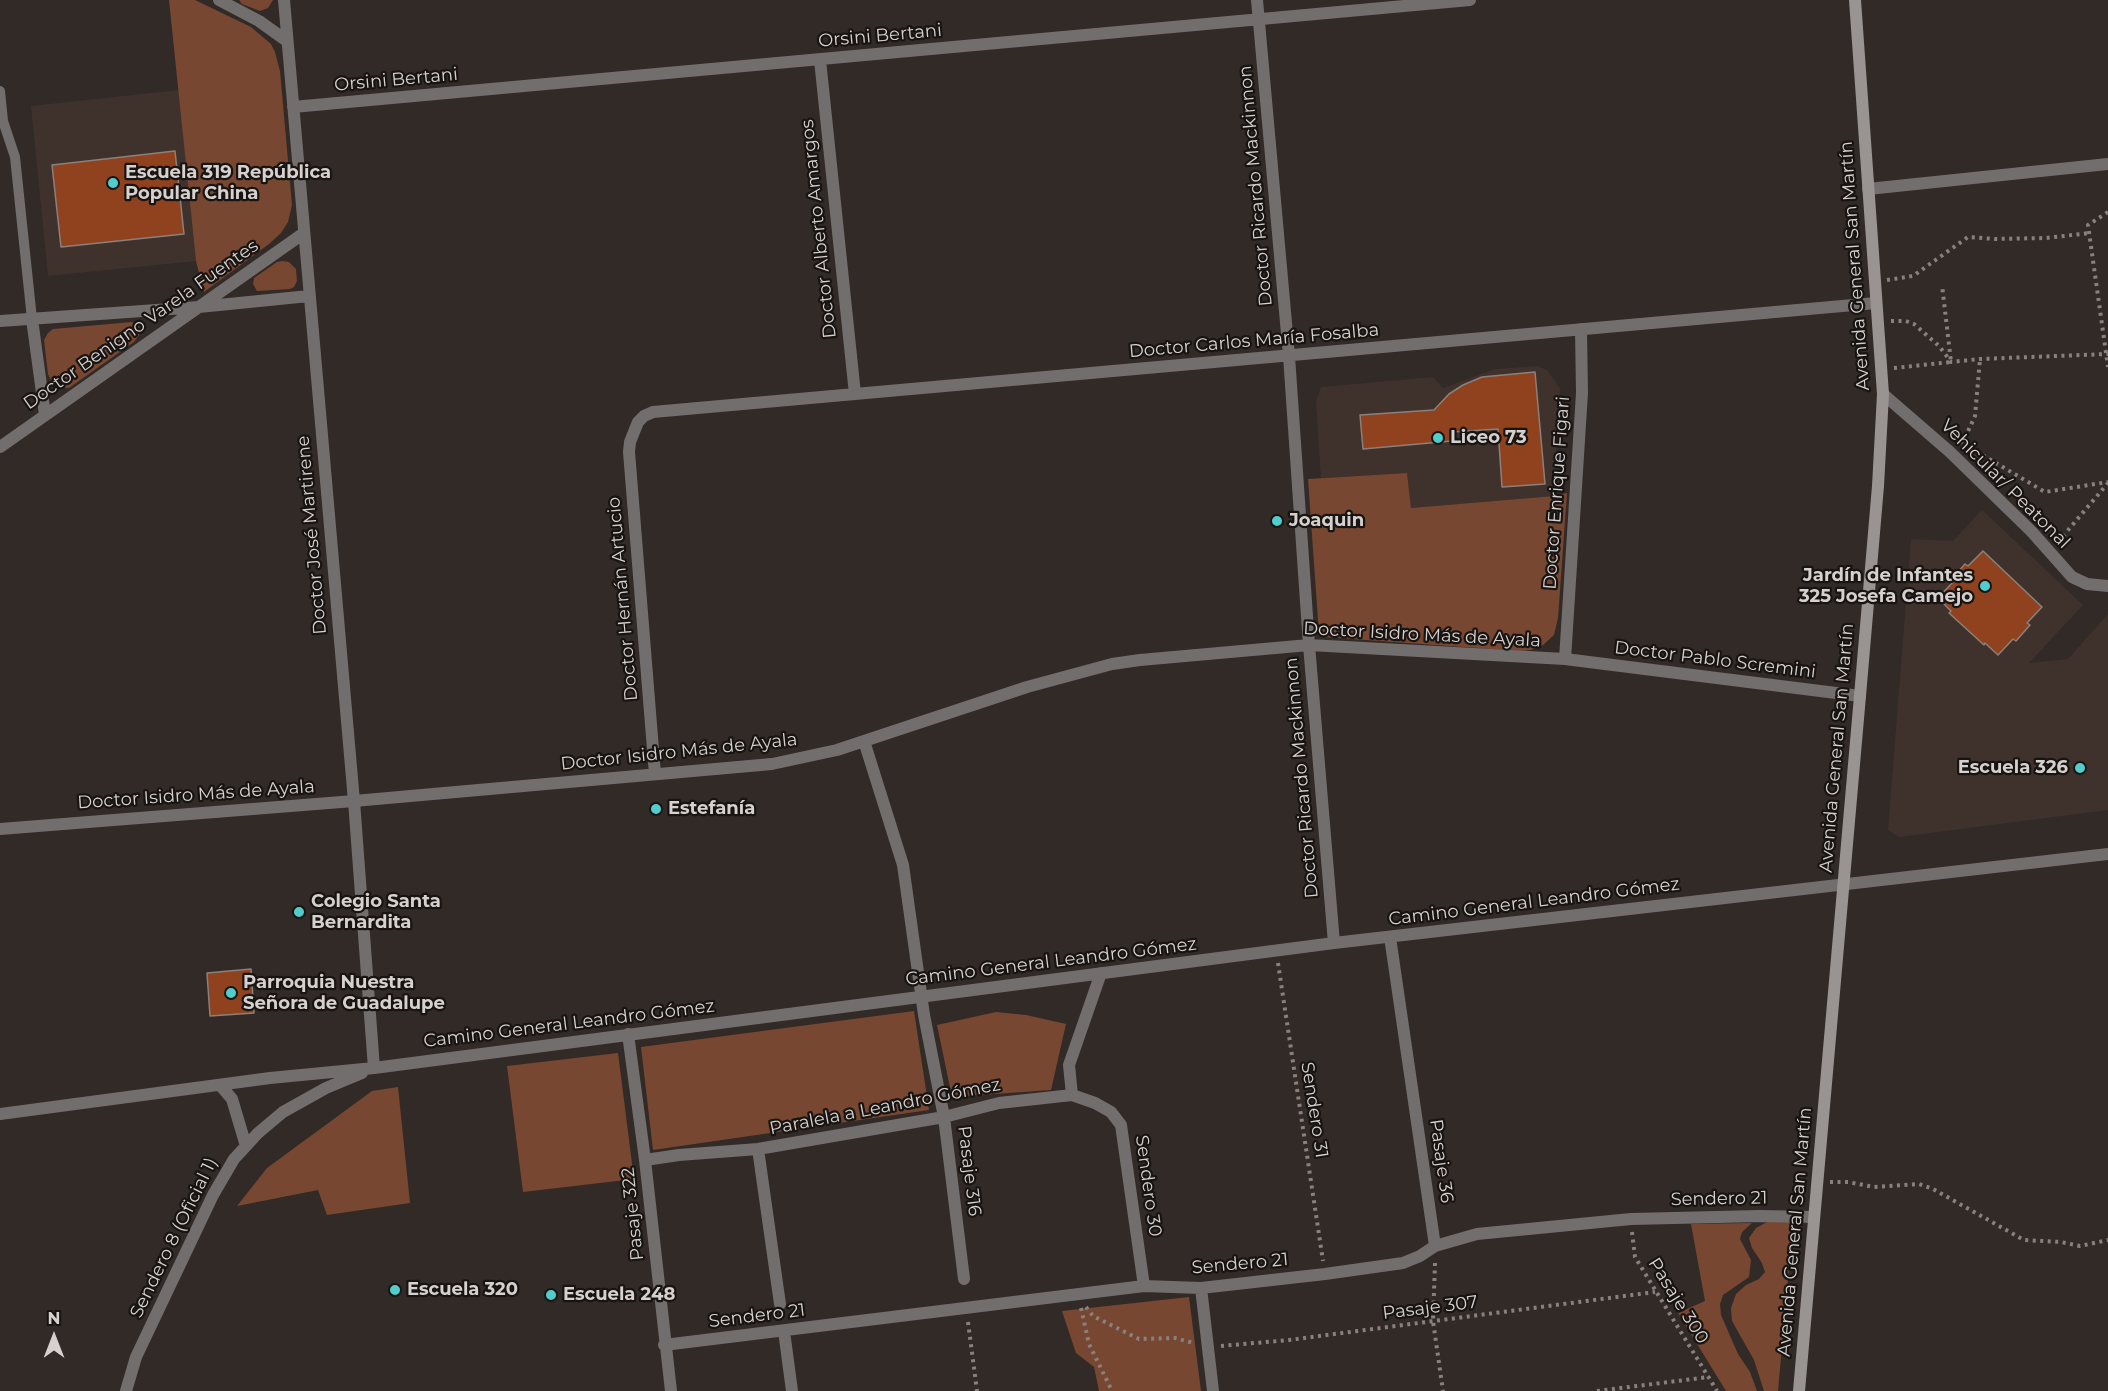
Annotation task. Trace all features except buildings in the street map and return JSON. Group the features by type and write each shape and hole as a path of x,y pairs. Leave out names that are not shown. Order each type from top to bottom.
{"main road":[{"name":"Avenida General San Martín","path":"1799,1391 1878,486 1883,394 1855,0"}],"street":[{"path":"219,0 259,21 287,41"},
{"name":"Doctor José Martirene","path":"284,0 354,801 374,1068"},
{"name":"Doctor Ricardo Mackinnon","path":"1257,0 1289,356 1309,645 1334,943"},
{"name":"Orsini Bertani","path":"293,107 1470,0"},
{"name":"Doctor Alberto Amargos","path":"820,60 855,394"},
{"path":"1868,189 2108,164"},
{"name":"Doctor Benigno Varela Fuentes","path":"0,447 304,233"},
{"path":"0,321 199,307 309,296"},
{"name":"Doctor Carlos María Fosalba","path":"638,422 653,412 1876,303"},
{"path":"32,319 45,415"},
{"name":"Doctor Enrique Figari","path":"1565,659 1582,393 1581,329"},
{"name":"Vehicular/ Peatonal","path":"1883,394 1950,452 2032,532 2072,578 2087,584 2108,586"},
{"name":"Doctor Hernán Artucio","path":"638,422 630,442 629,452 656,774"},
{"name":"Doctor Isidro Más de Ayala","path":"0,828 354,801 772,764 837,750 1028,687 1112,664 1140,660 1309,645 1565,659"},
{"name":"Doctor Pablo Scremini","path":"1565,659 1860,696"},
{"name":"Pasaje 316","path":"864,741 903,865 922,996 944,1117 964,1279"},
{"name":"Camino General Leandro Gómez","path":"0,1114 220,1085 374,1068 1334,943 2108,854"},
{"name":"Pasaje 36","path":"1390,937 1435,1246"},
{"path":"1072,1095 1069,1065 1101,973"},
{"name":"Pasaje 322","path":"628,1034 645,1160 664,1345 671,1391"},
{"name":"Sendero 8 (Oficial 1)","path":"126,1391 136,1357 213,1195 234,1159 258,1133 283,1112 326,1088 374,1068"},
{"path":"220,1085 232,1099 246,1146"},
{"name":"Paralela a Leandro Gómez","path":"645,1160 758,1149 944,1117 999,1103 1072,1095 1095,1103"},
{"name":"Sendero 30","path":"1095,1103 1111,1112 1121,1125 1144,1286"},
{"path":"758,1149 780,1304"},
{"name":"Sendero 21","path":"664,1345 1078,1296 1144,1286 1201,1288 1325,1274 1403,1263 1435,1246 1477,1234 1631,1219 1814,1217"},
{"path":"1201,1288 1213,1391"},
{"path":"784,1331 792,1391"}],"lane":[{"path":"0,91 3,121 15,158 32,319"}],"path":[{"path":"2108,212 2088,225 2108,367"},
{"path":"1875,282 1913,276 1968,237 2046,238 2090,233"},
{"path":"1942,285 1951,362"},
{"path":"1878,321 1906,321 1914,324 1939,346 1951,362"},
{"path":"1882,369 1980,359 2108,355"},
{"name":"Vehicular/ Peatonal","path":"1950,452 1964,440 1974,416 1980,359"},
{"name":"Vehicular/ Peatonal","path":"1960,462 1984,456 2045,492 2108,483"},
{"path":"2049,553 2108,483"},
{"name":"Sendero 31","path":"1276,951 1325,1274"},
{"path":"1817,1182 1848,1182 1874,1187 1919,1184 1934,1189 2024,1240 2061,1242 2080,1246 2108,1240"},
{"name":"Pasaje 300","path":"1631,1219 1635,1257 1717,1391"},
{"path":"1435,1246 1433,1321 1443,1391"},
{"name":"Pasaje 307","path":"1208,1348 1655,1292"},
{"path":"1078,1296 1093,1316 1139,1339 1175,1338 1208,1348"},
{"path":"1078,1296 1089,1344 1112,1391"},
{"path":"966,1309 977,1391"},
{"path":"1596,1391 1709,1377"}],"shaded area":[{"path":"169,0 195,0 251,27 271,44 280,71 292,205 288,222 281,233 269,244 204,292 196,261"},
{"path":"239,0 273,0 268,8 260,11 242,4"},
{"name":"Escuela 319 República Popular China","path":"179,90 196,261 48,276 31,106"},
{"path":"277,262 289,262 296,269 297,281 294,287 257,291 253,284 254,278"},
{"path":"132,322 138,325 139,330 139,335 134,342 69,388 59,387 51,380 48,374 44,340 53,329"},
{"name":"Liceo 73","path":"1538,366 1547,370 1560,388 1554,496 1411,508 1407,473 1321,478 1316,402 1321,387 1433,377 1443,388 1495,369"},
{"path":"1407,473 1411,508 1567,493 1558,618 1554,635 1543,645 1531,650 1519,651 1324,637 1319,634 1308,479"},
{"path":"1982,510 2083,605 2029,663 2068,659 2108,614 2108,810 1899,837 1888,830 1911,539 1953,541"},
{"path":"914,1011 929,1110 653,1150 641,1047"},
{"path":"996,1012 1026,1015 1066,1024 1051,1090 952,1097 937,1025"},
{"path":"618,1053 634,1179 523,1192 507,1066"},
{"path":"398,1087 410,1203 327,1215 318,1190 237,1206 267,1168 372,1091"},
{"path":"1767,1222 1793,1222 1778,1391 1764,1391 1754,1360 1732,1321 1731,1308 1736,1294 1746,1285 1759,1279 1765,1272 1749,1238 1756,1228"},
{"path":"1752,1223 1742,1232 1740,1239 1751,1260 1749,1277 1723,1295 1720,1304 1721,1315 1738,1354 1750,1372 1757,1391 1726,1391 1678,1313 1705,1301 1691,1224"},
{"path":"1189,1297 1201,1391 1099,1391 1094,1367 1076,1353 1062,1311"}],"place":[{"name":"Escuela 319 República Popular China","path":"113,183"},
{"name":"Liceo 73","path":"1438,438"},
{"name":"Joaquin","path":"1277,521"},
{"name":"Jardín de Infantes 325 Josefa Camejo","path":"1985,586"},
{"name":"Escuela 326","path":"2080,768"},
{"name":"Estefanía","path":"656,809"},
{"name":"Colegio Santa Bernardita","path":"299,912"},
{"name":"Parroquia Nuestra Señora de Guadalupe","path":"231,993"},
{"name":"Escuela 320","path":"395,1290"},
{"name":"Escuela 248","path":"551,1295"}]}
